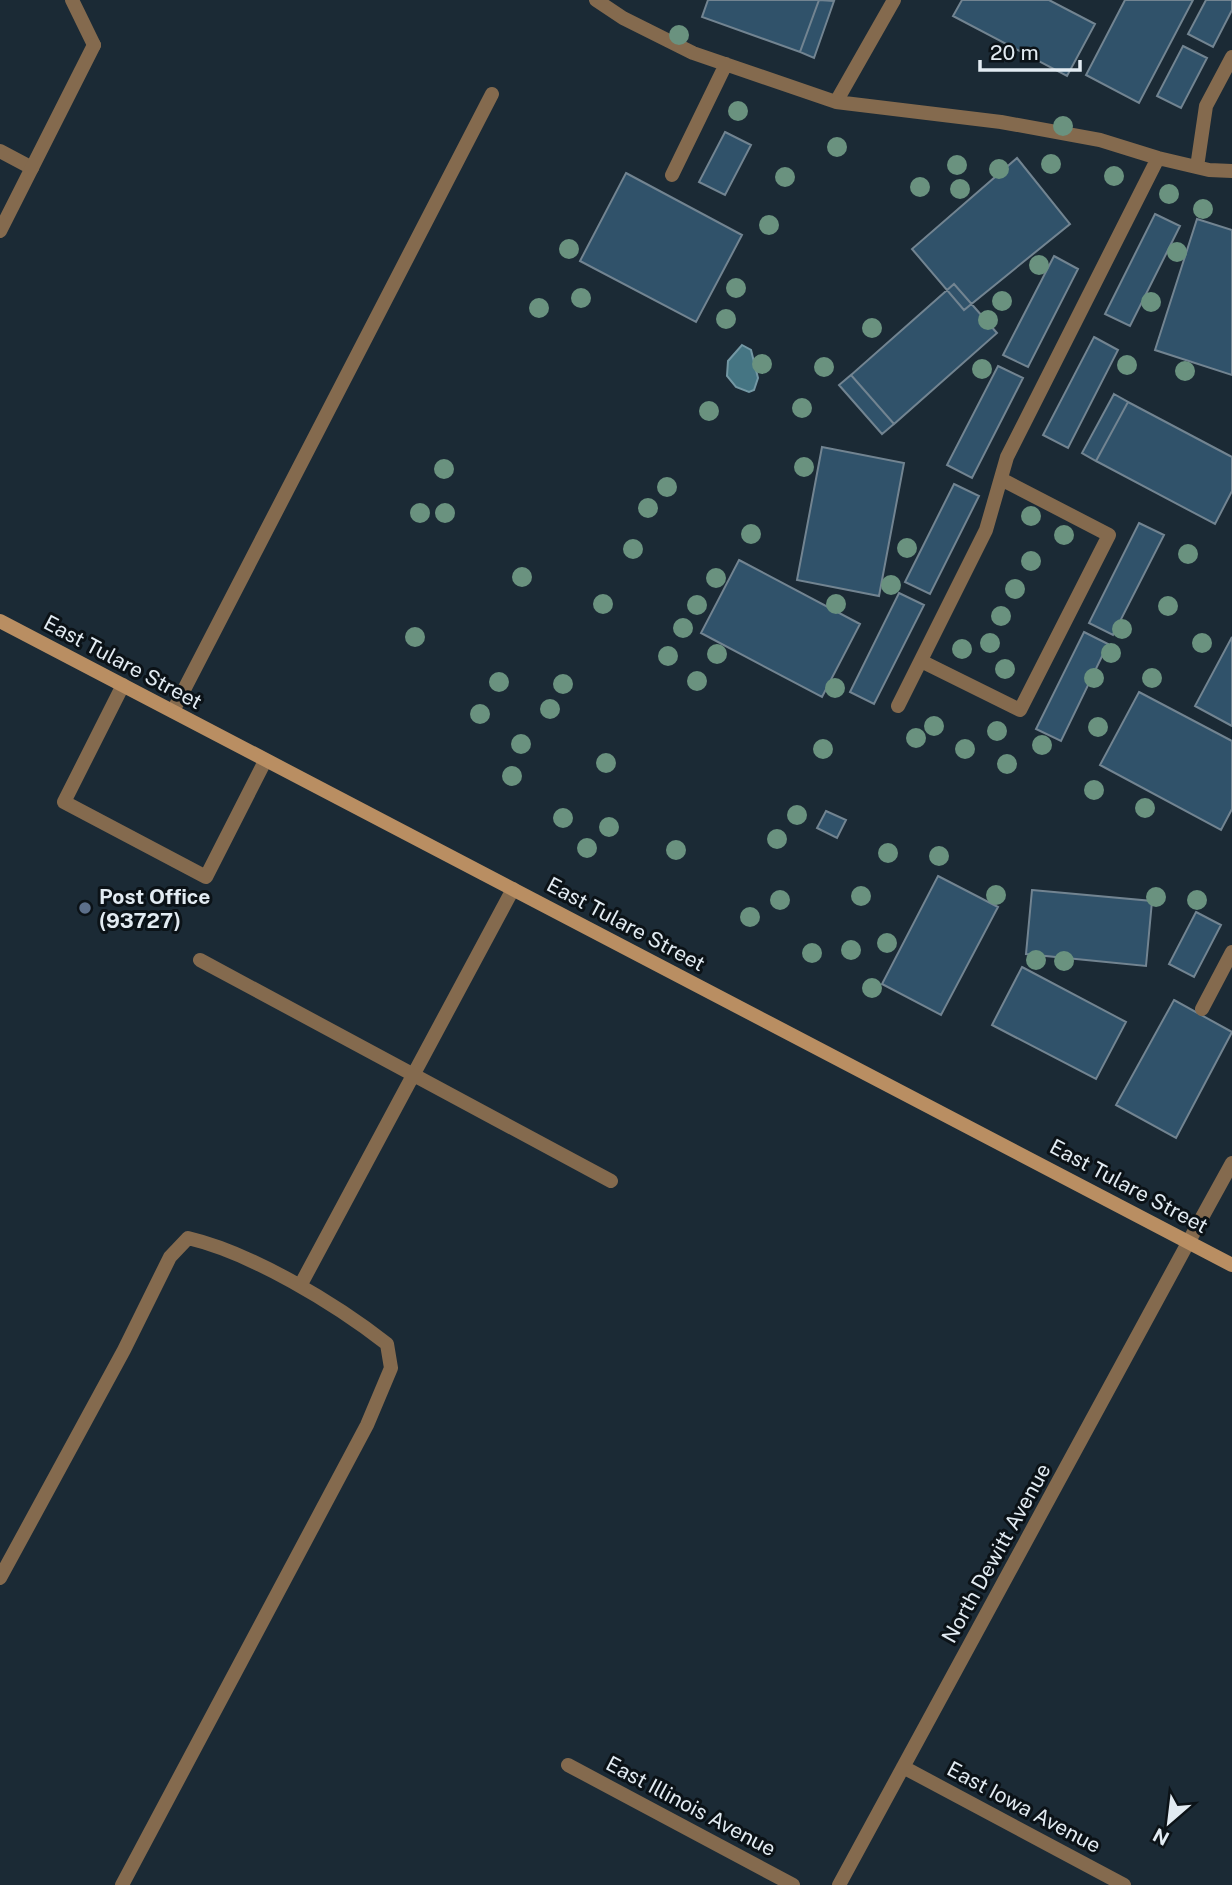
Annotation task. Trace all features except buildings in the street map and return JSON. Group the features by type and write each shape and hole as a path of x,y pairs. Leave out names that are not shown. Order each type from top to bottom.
{"main road":[{"name":"East Tulare Street","path":"0,621 1232,1265"}],"street":[{"path":"0,231 94,45 72,0"},
{"path":"596,0 624,18 693,53 836,102 1001,122 1100,140 1197,167 1232,171"},
{"path":"836,102 894,0"},
{"path":"1197,167 1206,106 1232,57"},
{"path":"672,175 726,64"},
{"path":"173,711 492,94"},
{"path":"0,151 32,168"},
{"path":"898,706 986,530 1007,457 1158,158"},
{"path":"920,661 1020,710 1109,535 1001,479"},
{"path":"123,685 64,802 205,877 265,761"},
{"path":"300,1286 513,889"},
{"path":"1202,1009 1232,952"},
{"path":"200,960 611,1181"},
{"name":"North Dewitt Avenue","path":"839,1885 1232,1163"},
{"path":"0,1578 124,1350 170,1257 188,1238 205,1242 300,1286 357,1321 387,1344 391,1368 367,1425 122,1885"},
{"name":"East Illinois Avenue","path":"568,1765 793,1885"},
{"name":"East Iowa Avenue","path":"903,1767 1124,1885"}],"water":[{"path":"742,345 751,350 758,378 754,390 749,392 736,387 727,376 728,361"}],"place":[{"name":"Post Office (93727)","path":"85,908"}]}
